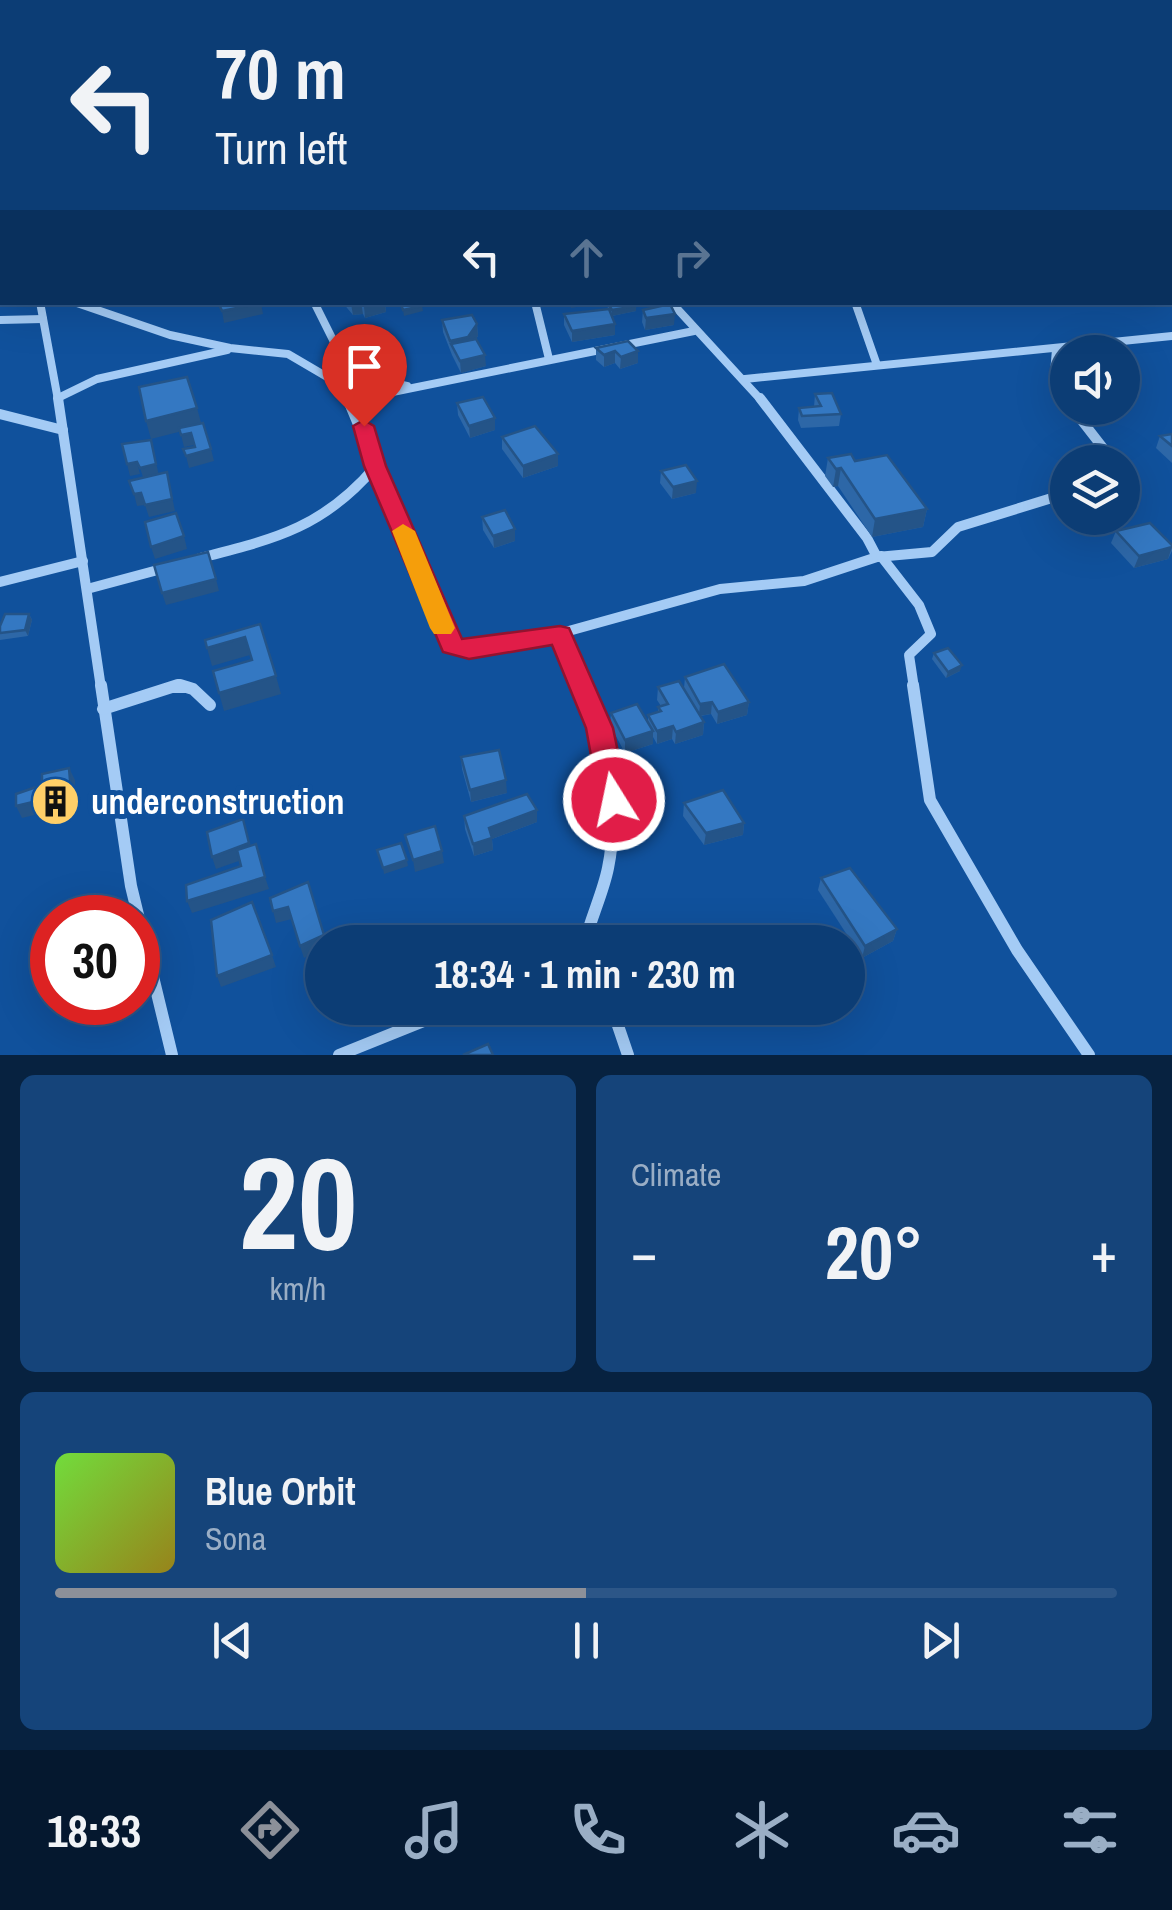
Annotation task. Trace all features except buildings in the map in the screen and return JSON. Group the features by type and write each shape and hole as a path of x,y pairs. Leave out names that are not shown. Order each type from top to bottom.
{"street":[{"path":"40,305 131,886 172,1055"},
{"path":"81,305 141,330 233,349 278,350 298,359 344,392 364,426 375,466 452,645 469,650 560,635 720,589 804,581 879,556 932,552 958,527 1050,499"},
{"path":"316,305 350,374 413,387"},
{"path":"537,305 549,360"},
{"path":"673,305 694,331 745,379 923,612 931,634 909,655 930,800 1017,950 1089,1055"},
{"path":"855,305 877,365"},
{"path":"0,320 43,320"},
{"path":"344,392 375,398 694,331"},
{"path":"1140,340 1172,336"},
{"path":"58,398 97,378 233,349"},
{"path":"745,379 1050,350"},
{"path":"0,414 63,430"},
{"path":"1085,425 1101,445"},
{"path":"192,560 310,525 333,512 375,466"},
{"path":"0,582 82,560"},
{"path":"87,589 174,565"},
{"path":"560,635 600,728 612,780 615,820 608,868 591,925"},
{"path":"102,709 179,685 192,689 210,705"},
{"path":"338,1055 413,1025"},
{"path":"618,1025 628,1055"}],"slow traffic":[{"path":"403,531 443,628"}],"place":[{"name":"underconstruction","path":"56,801"}],"route":[{"path":"364,426 375,466 452,645 469,650 560,635 600,728 614,800"}]}
